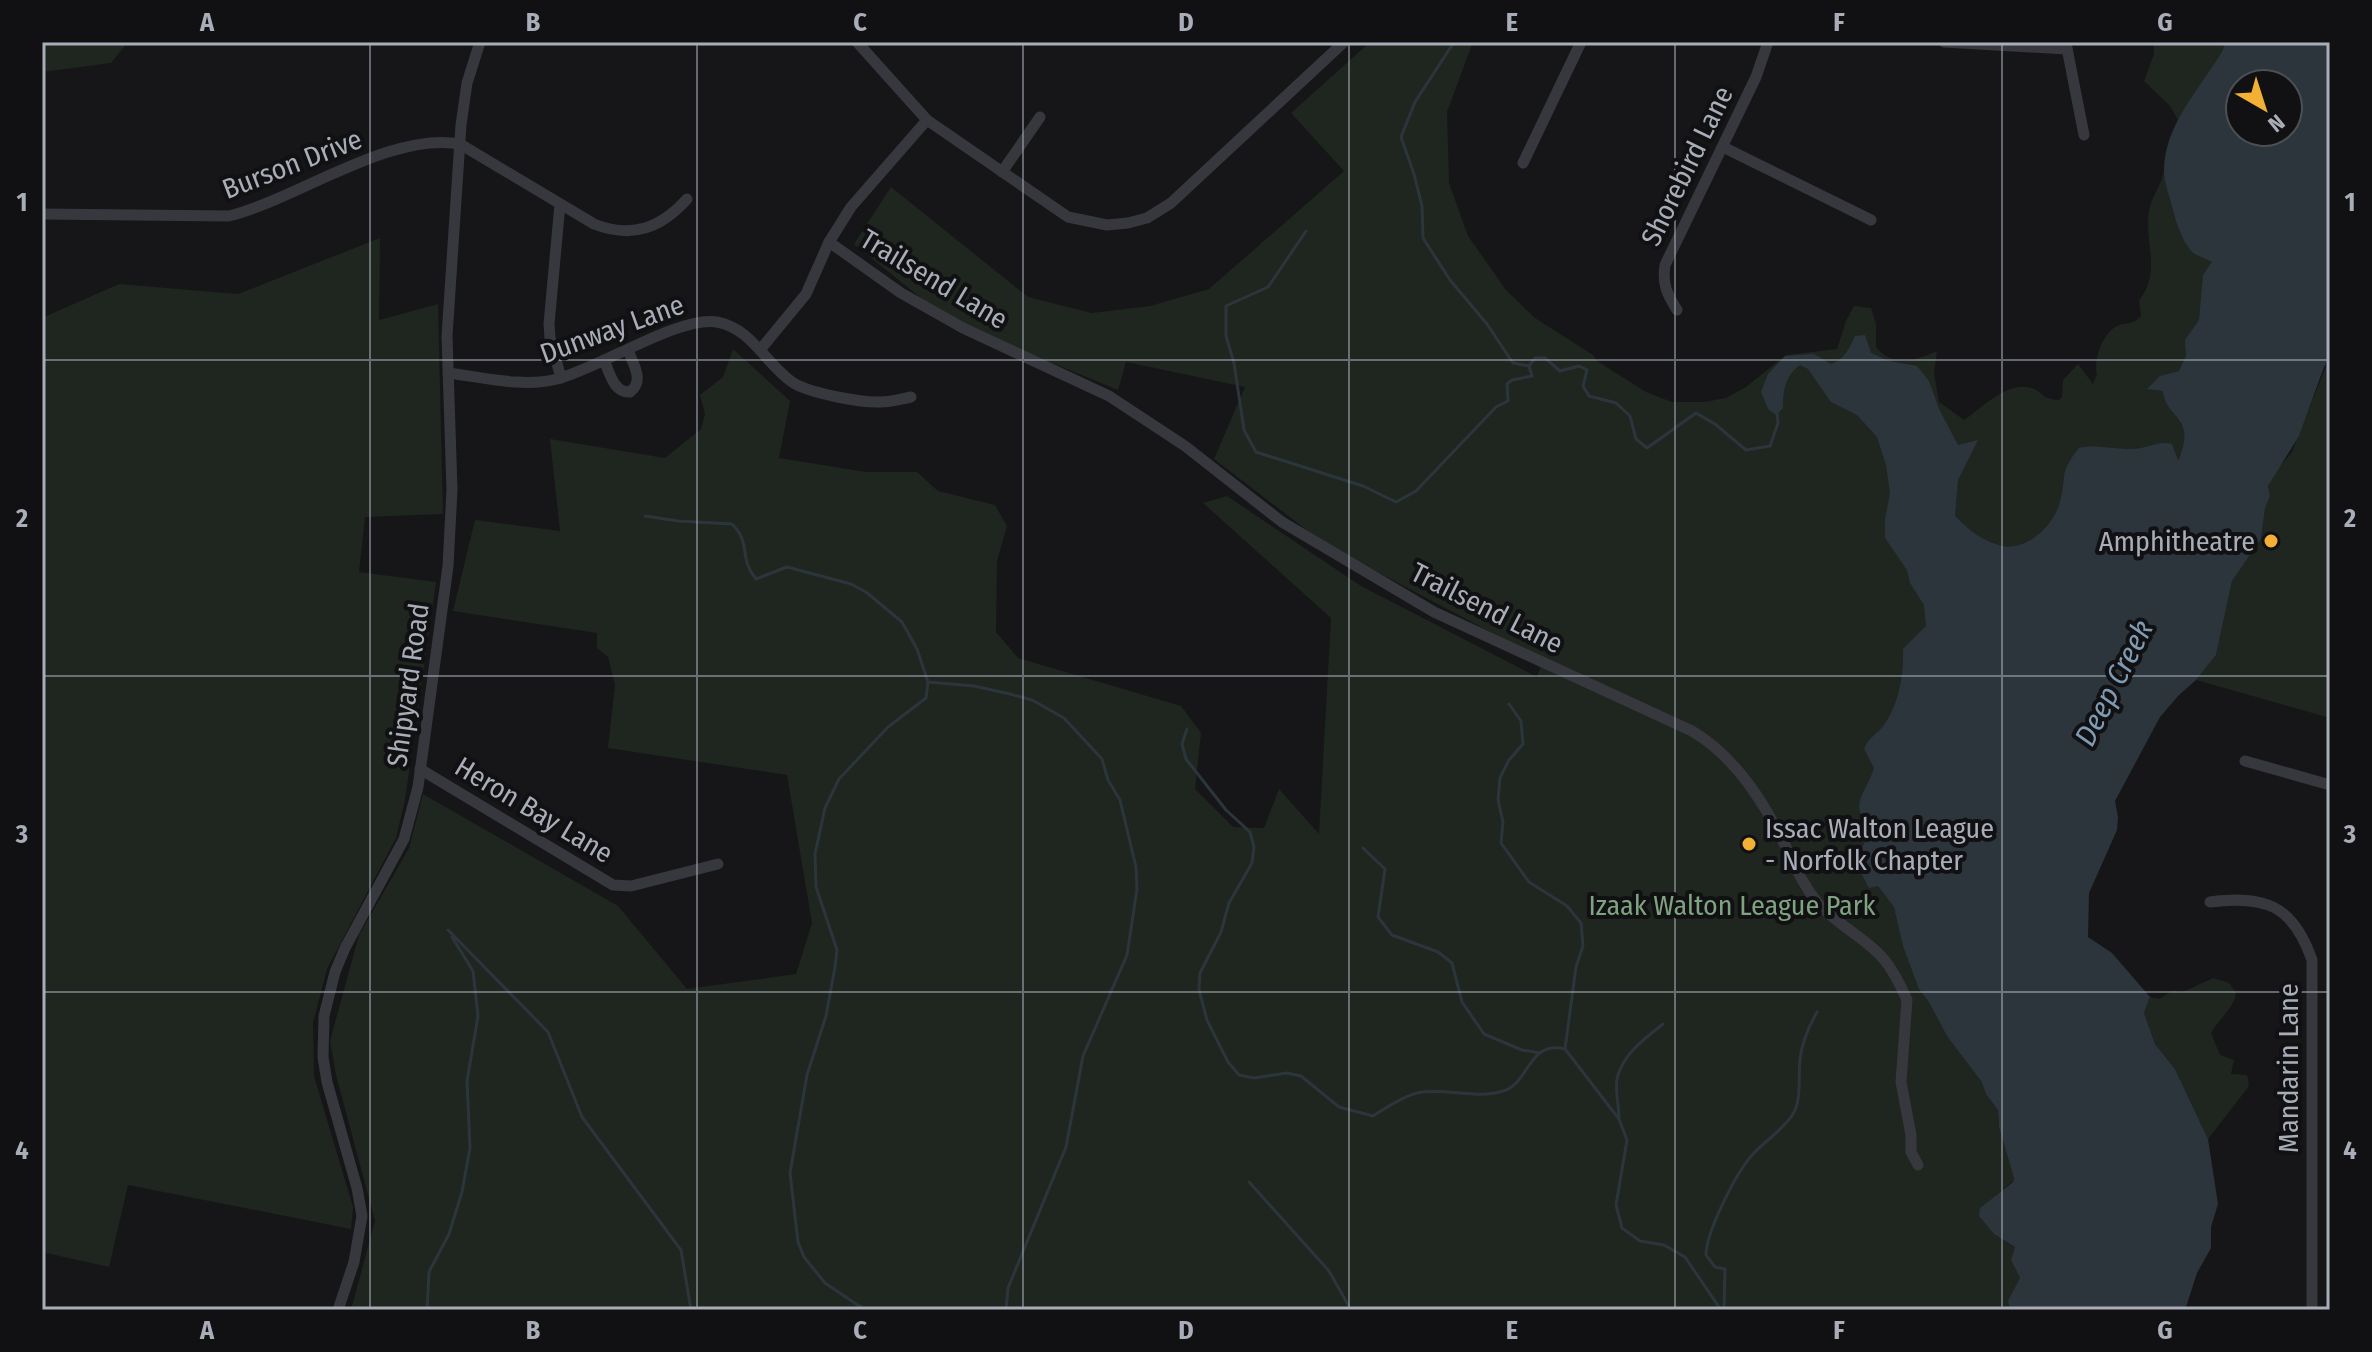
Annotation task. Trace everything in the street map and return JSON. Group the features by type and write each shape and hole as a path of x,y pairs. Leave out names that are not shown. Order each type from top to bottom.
{"street":[{"name":"Shipyard Road","path":"338,1310 354,1262 362,1216 327,1082 323,1057 324,1016 335,972 345,948 404,839 412,816 420,769 448,566 452,490 448,300 460,144 465,94 480,42"},
{"path":"857,42 927,120 1055,209 1083,222 1107,225 1147,218 1171,203 1336,44"},
{"path":"1523,163 1581,42"},
{"name":"Shorebird Lane","path":"1677,310 1665,289 1665,265 1756,77 1768,42"},
{"path":"1944,42 2067,46 2084,135"},
{"path":"1002,172 1040,117"},
{"path":"760,350 806,294 829,242 851,207 927,120"},
{"name":"Burson Drive","path":"42,214 229,216 364,161 405,148 430,142 460,144"},
{"path":"460,144 594,224 625,232 640,231 665,220 687,199"},
{"path":"1723,147 1871,220"},
{"path":"560,204 549,324 561,378"},
{"name":"Trailsend Lane","path":"829,242 901,293 963,328 1109,396 1209,464 1282,522 1434,612 1692,731 1725,754 1754,794 1805,886 1828,913 1880,954 1903,989 1907,1000 1901,1082 1911,1135 1911,1152 1918,1165"},
{"name":"Dunway Lane","path":"448,373 531,382 561,378 700,321 716,321 730,326 760,350 783,375 801,387 878,403 911,397"},
{"path":"604,360 617,388 621,392 630,392 638,379 628,350"},
{"path":"2245,761 2330,785"},
{"name":"Heron Bay Lane","path":"420,769 613,885 631,886 718,864"},
{"name":"Mandarin Lane","path":"2210,902 2239,898 2269,904 2299,928 2312,960 2312,1310"}],"green space":[{"path":"42,42 128,42 111,63 42,72"},
{"name":"Izaak Walton League Park","path":"1370,42 1473,42 1447,112 1449,183 1468,236 1506,290 1535,318 1646,392 1672,402 1704,402 1726,398 1746,387 1786,355 1837,349 1854,306 1871,308 1876,324 1876,347 1883,354 1905,361 1937,351 1934,373 1939,402 1964,420 2013,388 2031,388 2045,397 2059,400 2063,380 2078,364 2093,384 2098,355 2107,334 2141,316 2139,300 2146,290 2151,268 2149,211 2162,179 2178,120 2170,106 2144,81 2154,54 2154,42 2285,42 2257,68 2224,68 2224,148 2237,148 2186,441 2177,461 1998,1111 1999,1127 2014,1177 1981,1208 1994,1234 2015,1247 2011,1260 2031,1310 351,1310 375,1221 336,1075 330,1041 359,935 409,848 423,794 618,906 687,989 796,974 812,923 787,775 608,748 615,685 608,657 597,648 597,633 453,611 475,520 560,531 550,439 665,458 701,429 705,414 700,395 723,377 733,349 790,401 779,458 866,472 917,472 938,491 995,505 1007,526 997,561 996,632 1018,658 1181,706 1201,733 1195,789 1233,827 1264,828 1279,789 1319,834 1331,618 1203,503 1227,496 1361,586 1537,677 1543,660 1325,544 1214,459 1245,387 1126,362 1118,390 948,320 854,244 891,187 1028,297 1092,313 1150,306 1209,289 1344,171 1291,113"},
{"path":"380,238 379,320 438,304 443,514 365,517 359,572 436,582 405,800 396,838 327,969 313,1023 314,1076 353,1207 351,1229 128,1185 109,1267 42,1252 42,318 119,284 238,294"},
{"path":"2330,356 2330,718 2196,680 2216,655 2232,581 2261,539 2265,507 2270,496 2268,486 2292,452"},
{"path":"2213,978 2229,983 2236,993 2233,1003 2211,1033 2220,1055 2234,1060 2231,1074 2247,1075 2249,1086 2208,1139 2175,1069 2155,1044 2144,1013 2150,997 2159,999 2172,991 2183,992"}],"water":[{"name":"Deep Creek","path":"2221,42 2330,42 2330,356 2299,436 2268,486 2270,496 2265,508 2261,539 2232,581 2216,655 2160,717 2115,801 2117,830 2089,893 2088,937 2112,953 2150,997 2144,1013 2155,1044 2175,1069 2208,1139 2218,1204 2211,1227 2211,1248 2197,1273 2185,1310 2010,1310 2008,1301 2020,1278 2011,1260 2015,1247 1994,1234 1979,1216 1980,1208 2014,1178 1999,1127 1998,1110 1919,989 1903,946 1894,907 1878,886 1869,888 1859,864 1864,844 1875,828 1866,821 1859,807 1874,768 1864,749 1884,725 1893,708 1903,668 1903,649 1926,626 1924,605 1910,583 1907,570 1885,538 1890,493 1886,465 1877,437 1857,415 1831,402 1808,369 1800,365 1788,379 1783,408 1776,415 1768,409 1761,392 1768,374 1785,356 1814,354 1831,364 1843,356 1855,336 1865,335 1871,353 1889,361 1917,366 1929,381 1939,409 1958,445 1978,440 1958,480 1955,516 1976,534 2002,546 2011,547 2029,541 2051,521 2062,496 2065,471 2079,448 2133,449 2167,443 2172,444 2178,460 2185,435 2183,426 2169,408 2163,391 2147,389 2160,376 2179,371 2186,356 2185,340 2199,320 2203,275 2212,262 2191,251 2181,234 2165,182 2165,155 2176,123 2223,50"}],"waterway":[{"path":"1454,42 1415,102 1401,137 1422,206 1423,238 1450,280 1487,324 1513,363 1529,366"},
{"path":"1306,231 1268,287 1226,306 1226,336 1234,363 1244,430 1256,452 1363,486 1396,502 1416,491 1496,407 1508,401 1507,384 1532,376 1529,366 1535,358 1545,358 1560,371 1579,366 1587,370 1583,386 1589,396 1616,403 1630,416 1636,439 1647,448 1696,413 1715,424 1746,450 1770,446 1778,423 1777,413"},
{"path":"645,516 732,524 742,538 747,564 756,579 787,567 851,584 866,592 902,622 917,649 928,682 926,698 888,727 839,779 825,808 815,854 816,887 837,950 826,1016 807,1075 790,1173 798,1242 804,1257 825,1283 865,1310"},
{"path":"928,682 974,686 1010,694 1032,700 1064,718 1102,759 1108,780 1120,800 1136,867 1137,889 1127,955 1083,1056 1066,1147 1008,1288 1006,1310"},
{"path":"1509,704 1521,721 1523,744 1509,760 1500,778 1501,843 1529,882 1567,906 1581,923 1583,946 1576,967 1565,1049 1619,1119 1627,1140 1616,1205 1622,1228 1640,1241 1664,1245 1685,1257 1721,1310"},
{"path":"1187,729 1182,744 1186,759 1226,810 1250,832 1254,847 1252,863 1229,903 1221,932 1200,973 1199,990 1207,1020 1228,1062 1239,1075 1254,1078 1287,1073 1301,1076 1339,1107 1373,1116 1417,1093 1482,1094 1503,1091 1512,1087 1543,1051 1565,1049"},
{"path":"1363,848 1385,869 1378,917 1392,935 1438,952 1452,963 1462,1002 1484,1034 1522,1050 1540,1053"},
{"path":"448,930 548,1032 582,1117 681,1250 691,1310"},
{"path":"427,1310 429,1272 449,1234 462,1192 470,1148 467,1081 478,1016 473,971 452,937"},
{"path":"1724,1310 1725,1269 1715,1267 1706,1255 1711,1232 1746,1162 1785,1125 1796,1108 1802,1047 1817,1012"},
{"path":"1619,1118 1617,1083 1620,1070 1635,1048 1663,1024"},
{"path":"1249,1182 1329,1271 1351,1310"}],"place":[{"name":"Amphitheatre","path":"2271,541"},
{"name":"Issac Walton League - Norfolk Chapter","path":"1749,844"}]}
